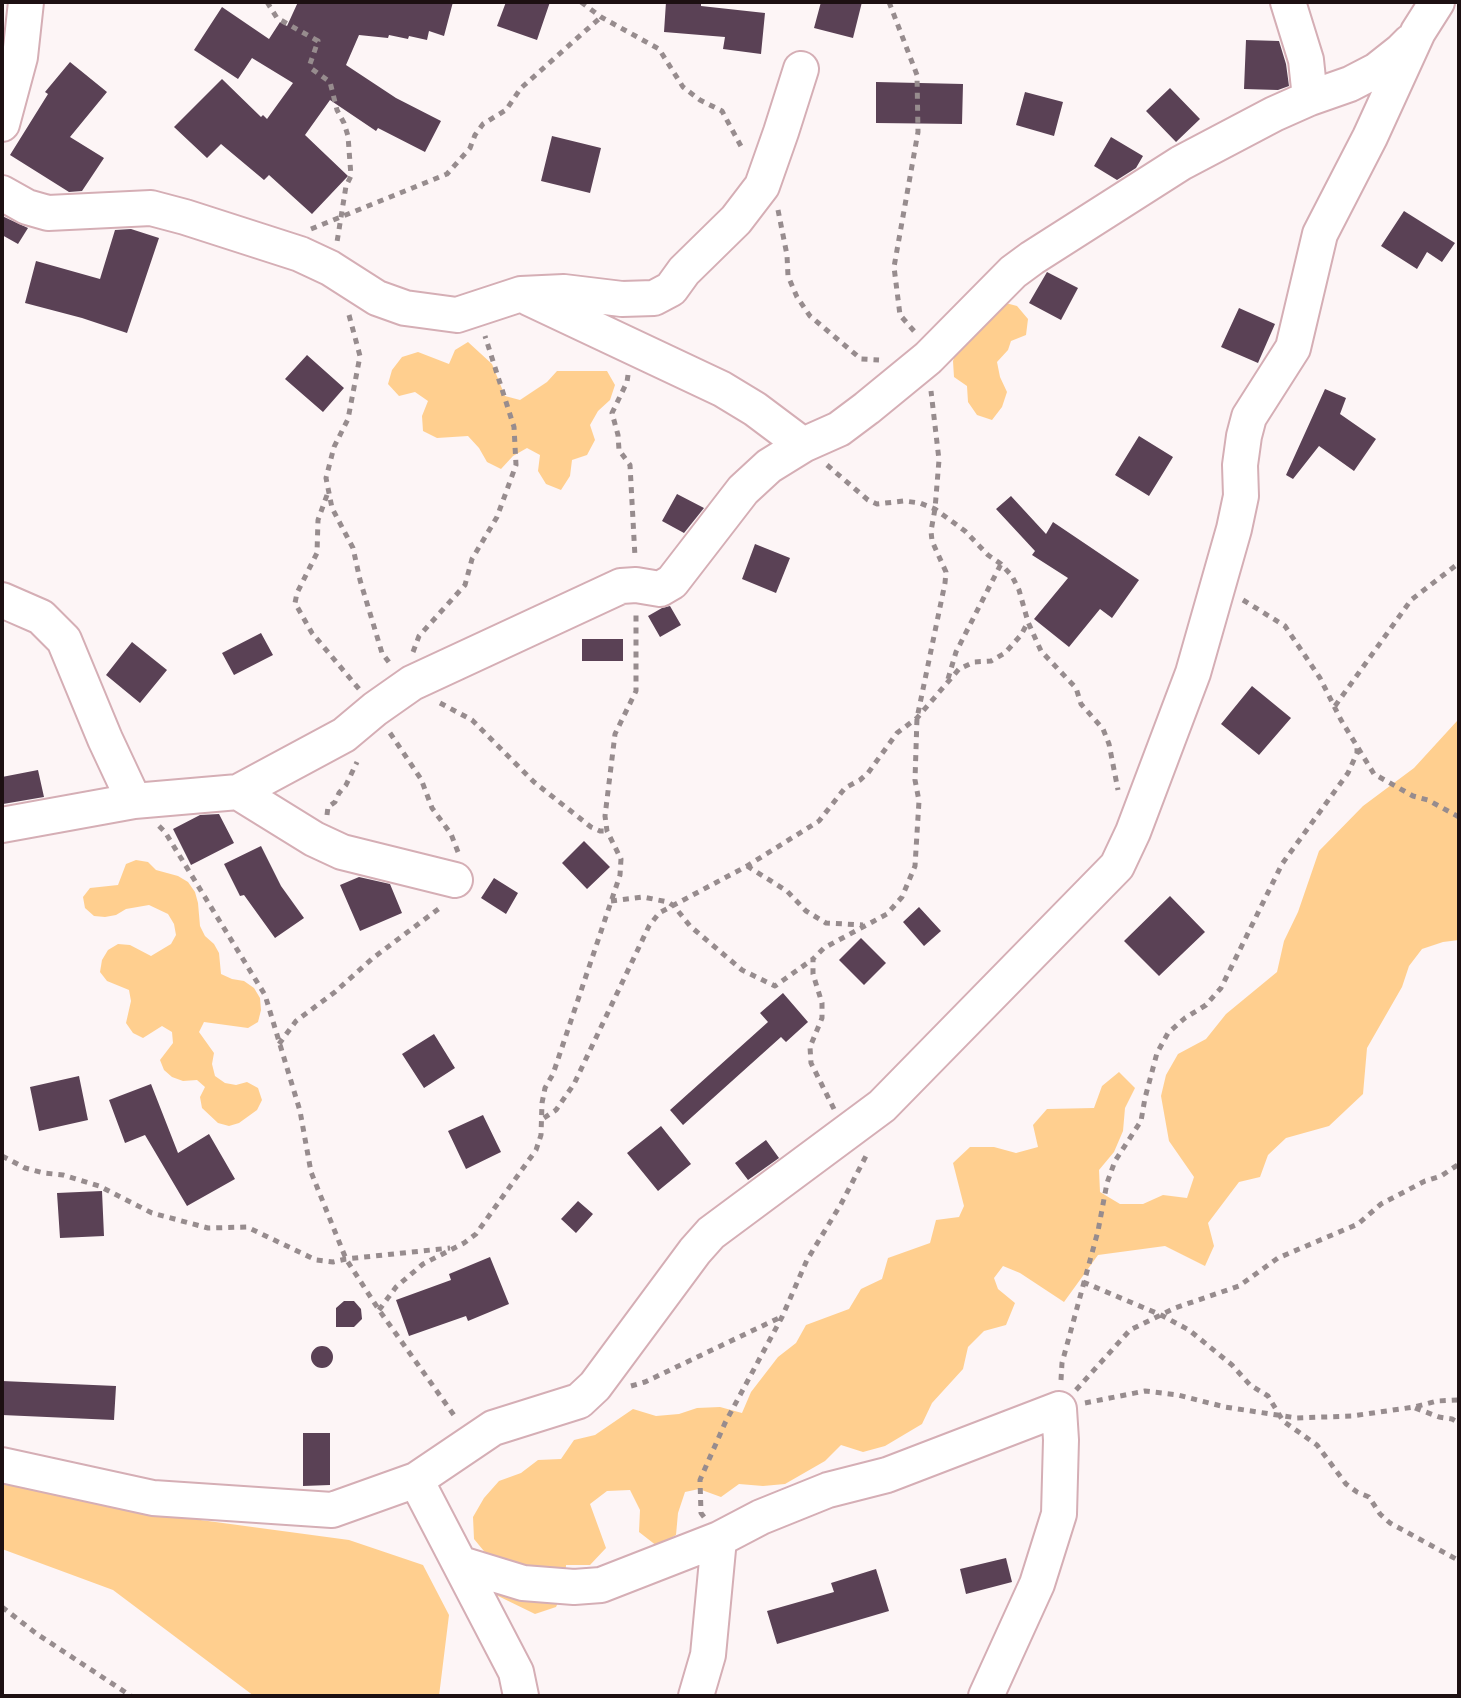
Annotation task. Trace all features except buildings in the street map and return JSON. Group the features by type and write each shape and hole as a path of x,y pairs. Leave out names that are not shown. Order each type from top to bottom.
{"street":[{"path":"2,124 20,57 26,2"},
{"path":"1288,2 1306,60 1310,98"},
{"path":"2,1465 153,1498 332,1510 416,1480 493,1428 579,1401 595,1386 711,1233 882,1106 1117,866 1133,832 1193,673 1241,496 1240,465 1249,417 1293,348 1320,234 1370,137 1418,32 1437,2"},
{"path":"2,825 134,801 238,792 344,735 408,680 621,586 660,589 672,582 743,490 769,466 803,445 839,429 931,356 1013,272 1032,258 1181,163 1274,114 1377,70 1418,32"},
{"path":"2,193 27,207 48,213 151,208 300,254 330,268 377,298 405,308 457,315 521,294 564,292 622,299 654,298 671,289 684,271 736,220 762,186 801,69"},
{"path":"521,294 722,389 803,445"},
{"path":"2,600 41,617 64,640 134,801"},
{"path":"238,792 314,839 342,852 455,880"},
{"path":"461,1564 523,1583 574,1587 601,1585 719,1539 761,1517 828,1490 887,1475 1059,1409 1059,1514 1037,1584 986,1696"},
{"path":"416,1480 516,1672 521,1696"},
{"path":"696,1696 708,1655 719,1539"}],"path":[{"path":"267,2 277,18 318,41 310,64 330,82 348,136 351,176 346,186 340,231 330,268"},
{"path":"611,901 643,897 668,902 690,926 742,970 775,986 824,948 887,914 902,897 915,866 919,801 915,780 917,718 946,572 932,541 931,531 939,460 931,356 900,315 894,267 918,132 918,113 917,75 889,2"},
{"path":"274,246 447,174 470,148 483,124 506,110 521,88 601,17"},
{"path":"408,680 419,636 465,585 472,559 497,517 516,465 514,427 477,309"},
{"path":"348,310 360,356 348,419 334,447 326,478 332,508 353,548 382,653 391,665 434,700 472,720 534,782 591,827 607,831"},
{"path":"379,1310 396,1287 423,1264 476,1234 536,1150 541,1135 545,1088 553,1074 620,875 621,859 607,831 605,816 615,734 636,691 636,585 630,465 619,450 612,413 627,382 631,346"},
{"path":"803,445 868,500 877,504 920,503 935,509 965,531 1012,576 1041,651 1076,688 1081,704 1103,729 1118,791"},
{"path":"1225,561 1236,572 1244,602 1285,626 1320,678 1374,774 1459,817"},
{"path":"1335,706 1411,600 1459,563"},
{"path":"947,682 956,652 1001,564"},
{"path":"543,1119 556,1110 574,1084 649,926 659,913 747,866 819,821 845,788 868,773 897,733 917,718 959,669 974,662 991,661 1005,653 1028,622"},
{"path":"1059,1409 1062,1363 1098,1231 1107,1183 1115,1161 1141,1121 1157,1053 1168,1033 1206,1005 1221,988 1282,864 1348,773 1357,747"},
{"path":"314,839 315,829 327,816 328,807 346,785 358,759"},
{"path":"134,801 165,832 265,995 300,1111 311,1172 346,1259 473,1442"},
{"path":"747,866 787,891 806,911 826,923 864,925"},
{"path":"279,1044 296,1021 450,900 456,891 455,880"},
{"path":"813,959 822,1018 810,1047 811,1063 846,1132"},
{"path":"719,1539 701,1513 700,1480 725,1423 782,1317 807,1260 871,1146 882,1106"},
{"path":"2,1156 25,1168 99,1186 152,1213 208,1228 247,1227 316,1260 333,1262 447,1248 464,1243"},
{"path":"1059,1409 1130,1330 1175,1308 1239,1286 1278,1258 1358,1224 1381,1204 1441,1176 1459,1164"},
{"path":"1083,1282 1189,1330 1232,1365 1245,1381 1268,1396 1283,1421 1317,1445 1346,1484 1369,1497 1390,1523 1459,1563"},
{"path":"579,1401 645,1382 782,1317"},
{"path":"1059,1409 1145,1391 1297,1418 1352,1416 1459,1400"},
{"path":"1414,1407 1459,1423"},
{"path":"2,1607 131,1696"}],"shaded area":[{"path":"1002,302 1017,306 1028,319 1026,335 1011,341 1008,350 997,362 1007,392 1002,407 992,420 977,415 968,402 967,386 954,377 953,361 958,346"},
{"path":"468,342 492,364 505,396 520,400 547,382 557,371 607,371 615,385 610,400 598,411 590,425 595,440 587,455 572,460 570,476 561,490 546,484 538,471 540,455 527,448 513,456 501,469 487,462 468,436 437,438 423,431 422,416 428,401 415,392 399,396 388,384 392,370 402,357 418,352 449,364 455,350"},
{"path":"1457,721 1459,940 1422,949 1409,966 1402,987 1367,1048 1363,1094 1329,1126 1286,1138 1268,1155 1260,1177 1239,1182 1208,1223 1214,1246 1205,1266 1165,1246 1098,1255 1064,1302 1020,1273 1003,1266 994,1278 998,1289 1015,1303 1006,1325 984,1331 968,1347 963,1369 932,1403 922,1424 885,1446 863,1452 841,1445 825,1461 785,1484 739,1484 721,1497 699,1489 685,1492 678,1513 676,1535 657,1546 639,1532 640,1510 630,1490 607,1491 590,1504 606,1548 590,1565 566,1565 565,1588 556,1607 535,1614 496,1595 483,1578 488,1556 474,1539 473,1517 499,1481 521,1473 538,1460 561,1459 574,1440 595,1435 633,1409 656,1416 720,1407 742,1413 751,1392 778,1357 796,1343 806,1325 849,1309 861,1289 882,1279 888,1258 930,1243 936,1220 959,1217 964,1206 953,1163 970,1147 994,1147 1016,1153 1038,1147 1033,1125 1047,1109 1094,1108 1102,1086 1119,1072 1135,1088 1125,1108 1123,1131 1114,1152 1099,1170 1100,1192 1120,1204 1143,1204 1163,1195 1187,1198 1194,1177 1169,1141 1161,1096 1166,1075 1178,1054 1206,1039 1226,1014 1277,972 1284,941 1298,912 1319,851 1363,806 1414,768"},
{"path":"136,860 148,862 156,870 188,882 198,903 200,926 219,953 221,974 244,981 254,988 260,998 258,1022 248,1028 204,1022 199,1032 214,1053 212,1064 215,1076 225,1083 236,1085 247,1082 258,1088 262,1100 257,1110 239,1123 229,1126 218,1123 202,1108 200,1097 205,1087 197,1080 183,1081 172,1077 164,1070 160,1060 173,1043 172,1032 162,1026 143,1038 133,1033 126,1023 131,1001 129,990 107,981 100,972 108,950 118,944 130,945 151,956 171,944 176,935 168,914 149,905 105,917 94,916 85,908 83,897 90,888 118,885 126,864"},
{"path":"2,1482 156,1514 349,1540 423,1565 449,1615 439,1696 254,1696 113,1590 2,1549"}]}
